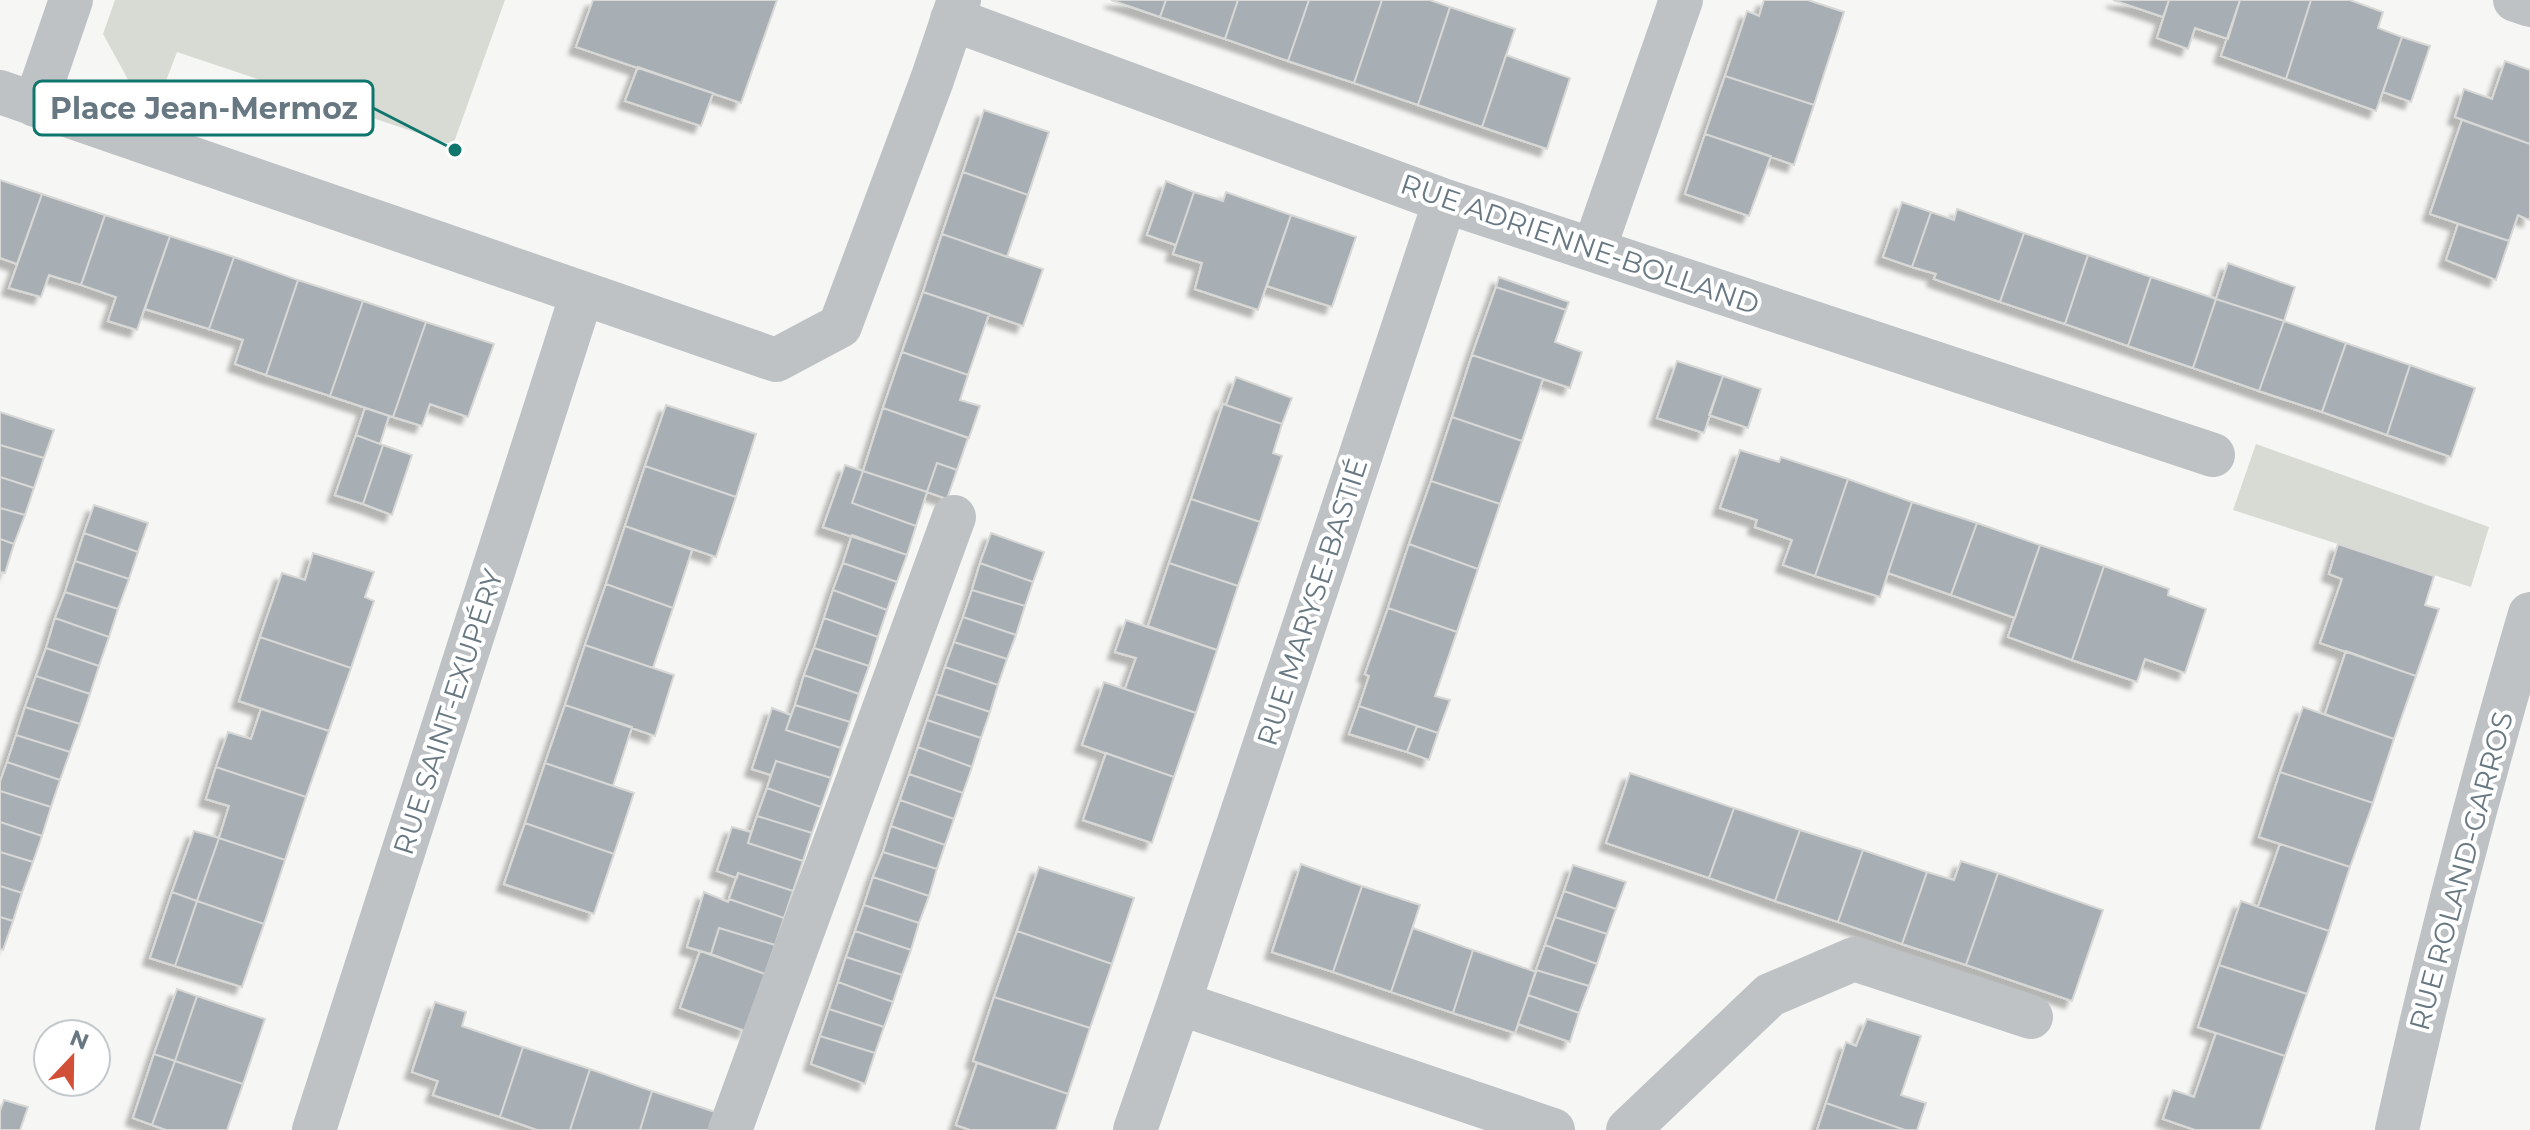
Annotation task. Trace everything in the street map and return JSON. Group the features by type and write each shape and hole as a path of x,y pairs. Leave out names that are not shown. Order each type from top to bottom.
{"street":[{"path":"71,0 18,99 776,360 840,326 955,10"},
{"path":"1594,249 1681,0"},
{"path":"2515,0 2530,5"},
{"name":"RUE ADRIENNE-BOLLAND","path":"955,10 1445,201 2213,455"},
{"name":"RUE MARYSE-BASTIÉ","path":"1135,1130 1445,201"},
{"name":"RUE SAINT-EXUPÉRY","path":"314,1130 582,294"},
{"path":"730,1130 954,517"},
{"name":"RUE ROLAND-GARROS","path":"2397,1130 2465,844 2530,614"},
{"path":"1628,1130 1770,995 1854,959 2031,1017"},
{"path":"1179,1003 1553,1130"}],"shaded area":[{"path":"115,0 505,0 453,145 177,52 161,94 131,85 103,34"},
{"path":"2256,444 2489,527 2471,587 2233,510"}],"building":[{"path":"593,0 777,0 741,103 576,47"},
{"path":"1111,0 1166,0 1160,17"},
{"path":"1166,0 1238,0 1225,39 1160,17"},
{"path":"1238,0 1309,0 1288,61 1225,39"},
{"path":"1309,0 1382,0 1354,83 1288,61"},
{"path":"1382,0 1430,0 1450,7 1418,105 1354,83"},
{"path":"1764,0 1808,0 1844,12 1814,105 1725,76 1747,11 1759,16"},
{"path":"2113,0 2169,0 2163,17"},
{"path":"2169,0 2240,0 2228,39 2195,28 2188,49 2157,38"},
{"path":"2240,0 2311,0 2286,79 2221,56"},
{"path":"2311,0 2350,0 2383,12 2378,28 2402,37 2376,111 2286,79"},
{"path":"1450,7 1515,29 1482,127 1418,105"},
{"path":"2402,37 2430,46 2411,102 2383,92"},
{"path":"1506,55 1570,78 1547,149 1482,127"},
{"path":"2505,61 2530,70 2530,144 2455,117 2464,89 2492,99"},
{"path":"638,67 713,93 701,126 625,101"},
{"path":"1725,76 1814,105 1794,165 1705,134"},
{"path":"984,110 1049,132 1028,195 963,172"},
{"path":"2462,120 2530,144 2530,217 2529,220 2518,215 2509,241 2430,214"},
{"path":"1705,134 1771,156 1749,216 1685,194"},
{"path":"963,172 1028,195 1007,257 942,234"},
{"path":"0,180 42,194 17,264 0,258"},
{"path":"1166,181 1194,192 1176,245 1147,235"},
{"path":"1194,192 1223,201 1226,192 1291,215 1258,310 1195,289 1202,263 1173,254"},
{"path":"42,194 105,215 81,285 49,275 41,297 9,288"},
{"path":"1902,202 1931,212 1912,267 1883,257"},
{"path":"1957,209 2024,233 2000,302 1934,279 1936,274 1912,267 1931,212 1954,220"},
{"path":"105,215 170,236 137,330 108,321 116,297 81,285"},
{"path":"1291,215 1356,237 1332,307 1267,286"},
{"path":"2458,224 2509,241 2496,280 2446,260"},
{"path":"2024,233 2088,255 2065,324 2000,302"},
{"path":"942,234 1043,269 1023,326 923,292"},
{"path":"170,236 234,257 209,329 145,309"},
{"path":"2088,255 2151,277 2128,346 2065,324"},
{"path":"234,257 298,280 266,375 235,364 243,340 209,329"},
{"path":"2228,263 2295,287 2284,321 2216,299"},
{"path":"1499,277 1569,302 1566,310 1496,287"},
{"path":"2151,277 2216,299 2193,368 2128,346"},
{"path":"298,280 363,301 330,396 266,375"},
{"path":"1496,287 1566,310 1555,342 1582,352 1570,388 1472,355"},
{"path":"923,292 989,314 968,375 902,352"},
{"path":"2216,299 2284,321 2259,391 2193,368"},
{"path":"363,301 426,322 393,417 330,396"},
{"path":"2284,321 2346,343 2322,412 2259,391"},
{"path":"426,322 494,344 468,417 430,404 422,426 393,417"},
{"path":"2346,343 2410,365 2387,435 2322,412"},
{"path":"902,352 968,375 960,400 980,406 969,438 883,408"},
{"path":"1472,355 1543,379 1522,441 1452,417"},
{"path":"1677,361 1723,376 1704,433 1657,418"},
{"path":"2410,365 2475,388 2451,457 2387,435"},
{"path":"1723,376 1761,389 1748,428 1709,415"},
{"path":"1236,377 1292,398 1282,424 1226,405"},
{"path":"1223,404 1282,424 1273,453 1282,456 1260,522 1191,499"},
{"path":"666,405 756,434 736,497 645,466"},
{"path":"365,408 389,416 380,444 356,435"},
{"path":"883,408 968,438 957,470 937,463 927,492 863,471"},
{"path":"0,412 54,430 44,458 0,445"},
{"path":"1452,417 1522,441 1500,504 1431,481"},
{"path":"356,435 383,445 363,504 335,495"},
{"path":"0,445 44,458 34,488 0,477"},
{"path":"383,445 412,455 392,515 363,504"},
{"path":"1740,450 1779,462 1781,457 1848,479 1815,576 1783,565 1792,540 1755,527 1757,520 1720,508"},
{"path":"937,463 957,470 947,499 927,492"},
{"path":"845,465 863,471 852,503 916,526 907,555 823,527"},
{"path":"645,466 736,497 716,557 625,526"},
{"path":"863,471 927,492 916,526 852,503"},
{"path":"0,477 34,488 25,515 0,508"},
{"path":"1848,479 1912,502 1880,597 1815,576"},
{"path":"1431,481 1500,504 1478,569 1409,544"},
{"path":"1191,499 1260,522 1238,586 1169,563"},
{"path":"1912,502 1977,523 1951,595 1888,573"},
{"path":"94,505 148,523 138,552 84,533"},
{"path":"0,508 25,515 14,544 0,539"},
{"path":"1977,523 2040,545 2015,618 1951,595"},
{"path":"625,526 692,550 673,608 606,584"},
{"path":"84,533 138,552 129,579 75,561"},
{"path":"991,533 1044,552 1033,582 980,563"},
{"path":"852,535 907,555 897,582 843,563"},
{"path":"0,539 14,544 5,573 0,572"},
{"path":"1409,544 1478,569 1457,632 1388,608"},
{"path":"2338,544 2434,576 2425,605 2439,609 2416,676 2320,643 2342,579 2329,574"},
{"path":"2040,545 2104,566 2072,660 2008,637"},
{"path":"313,553 374,572 365,597 374,601 351,668 260,637 282,573 305,580"},
{"path":"75,561 129,579 118,609 65,592"},
{"path":"843,563 897,582 887,610 833,590"},
{"path":"980,563 1033,582 1025,606 972,590"},
{"path":"1169,563 1238,586 1217,650 1148,626"},
{"path":"2104,566 2169,589 2168,595 2206,609 2185,673 2145,659 2137,682 2072,660"},
{"path":"606,584 673,608 653,668 585,645"},
{"path":"833,590 887,610 878,637 824,618"},
{"path":"972,590 1025,606 1016,635 963,617"},
{"path":"65,592 118,609 109,637 55,618"},
{"path":"1388,608 1457,632 1435,696 1450,700 1438,733 1359,706 1369,676 1365,674"},
{"path":"963,617 1016,635 1007,659 954,642"},
{"path":"55,618 109,637 99,666 46,648"},
{"path":"824,618 878,637 869,666 814,648"},
{"path":"1126,620 1217,650 1196,713 1125,689 1136,658 1115,652"},
{"path":"260,637 351,668 329,731 239,701"},
{"path":"954,642 1007,659 998,685 945,667"},
{"path":"585,645 674,675 655,736 565,705"},
{"path":"46,648 99,666 90,694 36,676"},
{"path":"814,648 869,666 859,694 804,675"},
{"path":"2346,651 2416,676 2394,739 2325,714"},
{"path":"945,667 998,685 990,712 936,694"},
{"path":"804,675 859,694 850,722 795,705"},
{"path":"36,676 90,694 80,724 25,707"},
{"path":"1104,682 1196,713 1174,777 1082,745"},
{"path":"936,694 990,712 981,738 927,720"},
{"path":"565,705 632,727 613,786 545,763"},
{"path":"795,705 850,722 841,748 786,730"},
{"path":"1359,706 1417,726 1407,752 1349,734"},
{"path":"25,707 80,724 70,752 16,735"},
{"path":"2303,707 2394,739 2373,803 2280,772"},
{"path":"772,708 791,715 786,730 841,748 831,778 776,761 771,775 752,769"},
{"path":"261,709 329,731 306,797 216,767 228,732 251,739"},
{"path":"927,720 981,738 972,767 918,747"},
{"path":"1417,726 1438,733 1429,760 1407,752"},
{"path":"16,735 70,752 60,780 7,762"},
{"path":"918,747 972,767 963,793 909,774"},
{"path":"1106,753 1174,777 1152,843 1083,820"},
{"path":"776,761 831,778 821,807 767,788"},
{"path":"7,762 60,780 51,807 0,791"},
{"path":"545,763 634,793 614,854 525,823"},
{"path":"216,767 306,797 285,860 219,838 229,806 206,799"},
{"path":"2280,772 2373,803 2350,867 2259,837"},
{"path":"1630,773 1734,808 1709,878 1606,843"},
{"path":"909,774 963,793 954,819 900,800"},
{"path":"767,788 821,807 812,833 757,816"},
{"path":"0,791 51,807 42,836 0,822"},
{"path":"900,800 954,819 945,845 891,826"},
{"path":"1734,808 1800,830 1775,901 1709,878"},
{"path":"757,816 812,833 803,861 748,843"},
{"path":"0,822 42,836 33,862 0,852"},
{"path":"525,823 614,854 594,914 504,884"},
{"path":"891,826 945,845 937,869 883,852"},
{"path":"732,827 751,832 748,843 803,861 793,891 738,873 737,878 717,871"},
{"path":"1800,830 1863,850 1838,922 1775,901"},
{"path":"194,831 219,838 197,901 172,892"},
{"path":"219,838 285,860 264,924 197,901"},
{"path":"2280,844 2350,867 2329,931 2258,907"},
{"path":"1863,850 1927,872 1902,944 1838,922"},
{"path":"0,852 33,862 22,893 0,886"},
{"path":"883,852 937,869 929,896 873,877"},
{"path":"1961,861 1998,873 1966,965 1902,944 1927,872 1954,880"},
{"path":"1301,864 1362,886 1333,972 1272,952"},
{"path":"1573,865 1626,882 1616,909 1564,891"},
{"path":"1039,867 1134,898 1112,964 1017,931"},
{"path":"738,873 793,891 784,918 729,899"},
{"path":"1998,873 2103,910 2072,1001 1966,965"},
{"path":"873,877 929,896 919,923 864,905"},
{"path":"0,886 22,893 13,921 0,917"},
{"path":"1362,886 1420,905 1391,992 1333,972"},
{"path":"1564,891 1616,909 1607,934 1555,917"},
{"path":"172,892 197,901 175,966 150,958"},
{"path":"704,892 784,918 775,945 719,928 711,954 687,947"},
{"path":"197,901 264,924 242,987 175,966"},
{"path":"2241,901 2329,931 2307,994 2219,965"},
{"path":"864,905 919,923 911,950 855,931"},
{"path":"0,917 13,921 3,950 0,949"},
{"path":"1555,917 1607,934 1597,964 1545,945"},
{"path":"719,928 775,945 765,974 711,954"},
{"path":"1413,928 1473,950 1453,1013 1391,992"},
{"path":"855,931 911,950 902,975 846,957"},
{"path":"1017,931 1112,964 1090,1028 994,997"},
{"path":"1545,945 1597,964 1589,986 1536,970"},
{"path":"1473,950 1536,972 1515,1033 1453,1013"},
{"path":"700,951 765,974 745,1031 680,1008"},
{"path":"846,957 902,975 893,1002 838,982"},
{"path":"2219,965 2307,994 2285,1056 2198,1027"},
{"path":"1536,970 1589,986 1579,1013 1528,995"},
{"path":"838,982 893,1002 884,1027 829,1009"},
{"path":"177,989 197,996 175,1061 154,1054"},
{"path":"1528,995 1579,1013 1570,1042 1518,1024"},
{"path":"197,996 265,1019 243,1084 175,1061"},
{"path":"994,997 1090,1028 1068,1094 973,1061"},
{"path":"435,1002 466,1012 462,1026 523,1047 500,1117 433,1095 438,1081 412,1072"},
{"path":"829,1009 884,1027 875,1053 820,1036"},
{"path":"1867,1019 1921,1036 1901,1095 1926,1103 1917,1130 1905,1130 1826,1103 1846,1042 1856,1046"},
{"path":"2216,1033 2285,1056 2260,1130 2195,1130 2163,1119 2173,1090 2194,1097"},
{"path":"820,1036 875,1053 865,1084 811,1064"},
{"path":"523,1047 590,1069 570,1130 537,1130 500,1117"},
{"path":"154,1054 175,1061 152,1125 133,1118"},
{"path":"175,1061 243,1084 227,1130 166,1130 152,1125"},
{"path":"977,1063 1068,1094 1056,1130 970,1130 956,1125"},
{"path":"590,1069 652,1091 640,1130 570,1130"},
{"path":"652,1091 718,1113 712,1130 640,1130"},
{"path":"4,1100 28,1107 20,1130 0,1130 0,1111"},
{"path":"1826,1103 1905,1130 1817,1130"}],"place":[{"name":"Place Jean-Mermoz","path":"455,150"}]}
